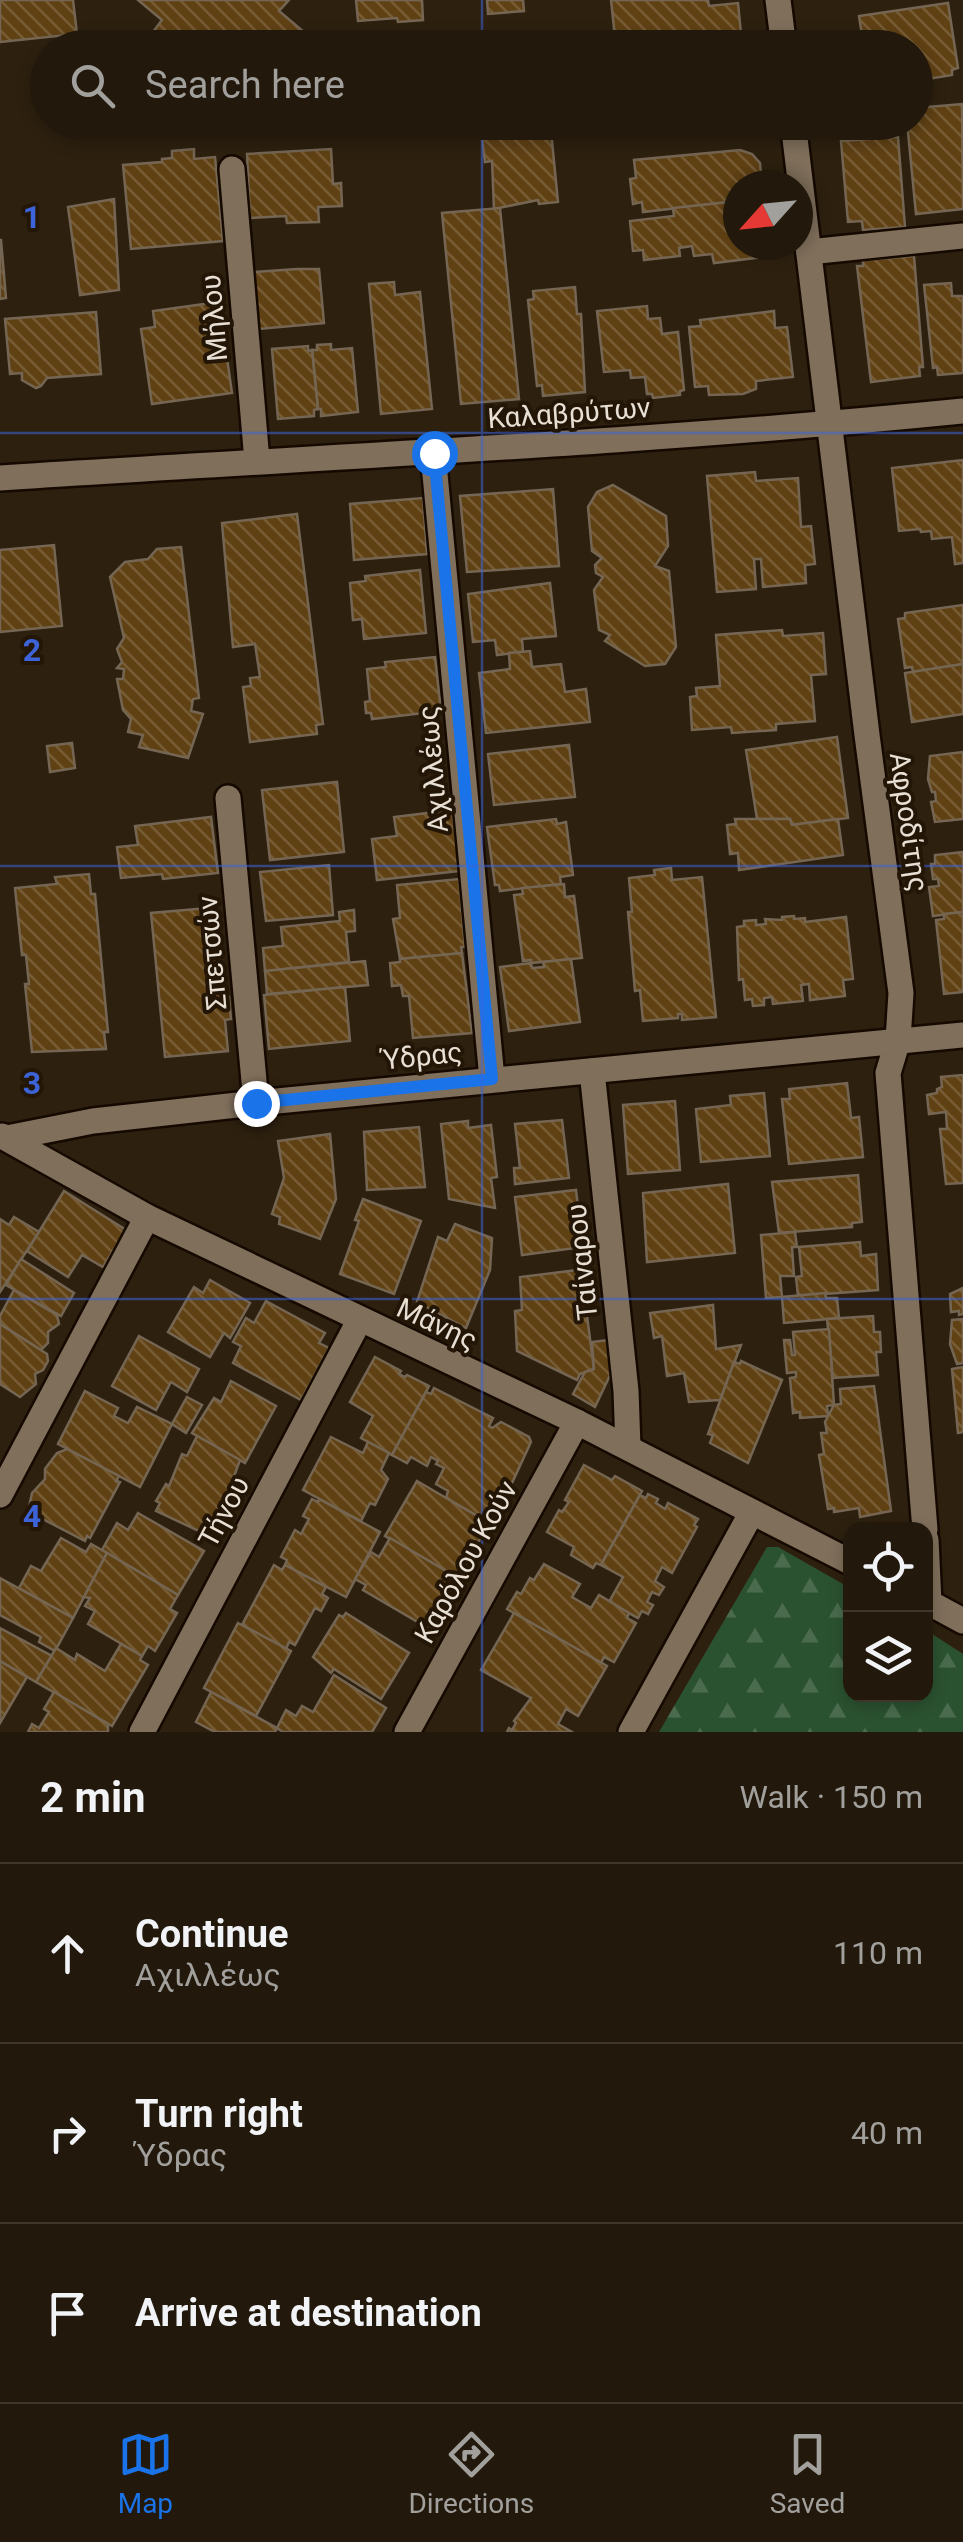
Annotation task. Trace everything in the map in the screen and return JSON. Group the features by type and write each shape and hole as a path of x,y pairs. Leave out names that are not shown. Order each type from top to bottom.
{"street":[{"path":"778,0 782,30"},
{"name":"Αφροδίτης","path":"795,140 799,170"},
{"name":"Μήλου","path":"232,169 256,461"},
{"path":"813,252 963,236"},
{"name":"Αφροδίτης","path":"811,260 828,424 902,992 898,1040 888,1073 924,1522"},
{"name":"Καλαβρύτων","path":"0,478 434,453 963,411"},
{"name":"Αχιλλέως","path":"434,453 492,1079"},
{"name":"Σπετσών","path":"228,798 256,1103"},
{"name":"Ύδρας","path":"4,1136 92,1121 256,1103 963,1035"},
{"name":"Ταίναρου","path":"592,1071 626,1391 628,1446"},
{"name":"Μάνης","path":"4,1136 147,1217 628,1446 843,1558"},
{"path":"0,1495 147,1217"},
{"name":"Τήνου","path":"142,1732 359,1320"},
{"name":"Καρόλου Κούν","path":"407,1732 577,1422"},
{"path":"631,1732 752,1512"},
{"path":"933,1605 963,1621"}],"green space":[{"path":"767,1547 778,1547 843,1584 843,1702 933,1702 933,1635 963,1654 963,1732 659,1732"}],"building":[{"path":"0,0 73,0 77,30 30,30 30,39 0,42"},
{"path":"138,0 289,0 279,11 301,30 154,30 162,20"},
{"path":"356,0 422,0 423,20 358,21"},
{"path":"487,0 523,0 524,11 488,14"},
{"path":"611,0 708,0 709,6 738,3 741,30 614,30"},
{"path":"948,3 958,68 952,70 952,75 933,78 933,30 861,30 859,16"},
{"path":"962,104 963,209 916,214 909,140 933,140 933,107"},
{"path":"482,140 552,140 558,202 539,204 538,200 494,209 492,161 485,162"},
{"path":"898,140 905,227 863,230 862,221 848,222 841,141"},
{"path":"194,149 194,159 215,157 223,241 131,249 123,165 162,162 172,158 172,151"},
{"path":"331,149 333,184 341,183 342,206 318,207 319,222 287,223 286,216 250,218 247,154"},
{"path":"740,150 752,154 761,170 723,170 723,203 643,212 642,202 633,204 630,179 636,178 634,160"},
{"path":"114,199 119,290 80,295 68,207"},
{"path":"723,203 723,260 738,260 714,263 712,254 694,256 692,246 679,248 680,256 644,260 643,250 633,251 630,221 674,216 673,208"},
{"path":"500,208 519,399 461,404 442,213"},
{"path":"0,240 6,298 0,299"},
{"path":"914,256 923,367 919,367 920,376 871,382 857,266 863,266 863,260"},
{"path":"319,269 324,323 259,329 254,272"},
{"path":"394,282 395,295 420,292 432,409 381,414 369,284"},
{"path":"951,283 952,296 963,296 963,373 938,375 937,367 933,368 924,285"},
{"path":"575,287 577,314 581,314 585,392 543,396 542,385 537,386 528,300 534,299 533,291"},
{"path":"219,302 232,393 152,404 141,329 155,327 153,311"},
{"path":"647,306 648,319 660,318 662,334 678,332 684,390 680,395 653,398 647,394 645,377 631,378 630,370 604,372 597,311"},
{"path":"774,311 775,328 787,327 793,377 756,381 756,389 743,394 709,395 708,386 695,387 689,327 701,326 700,320"},
{"path":"96,312 101,374 47,378 36,388 22,380 22,373 10,374 5,319"},
{"path":"331,344 331,350 352,348 358,412 321,416 318,409 312,350 317,350 317,345"},
{"path":"308,346 308,351 312,350 318,409 314,416 278,419 272,349"},
{"path":"963,460 963,563 955,564 952,537 932,539 931,531 920,529 899,531 892,468"},
{"path":"755,472 756,481 798,478 801,527 811,526 815,564 805,565 806,583 763,587 761,559 754,559 756,589 717,592 707,476"},
{"path":"613,485 666,516 668,546 655,566 669,571 676,647 665,664 645,666 605,641 610,635 599,630 594,590 603,577 596,573 595,565 602,558 592,551 588,507 597,492"},
{"path":"553,489 559,566 467,572 460,496"},
{"path":"423,498 427,554 354,560 350,504"},
{"path":"297,514 323,724 316,725 317,734 250,742 243,687 251,686 250,678 260,677 255,644 233,647 222,523"},
{"path":"54,545 62,626 0,632 0,550"},
{"path":"181,547 199,698 193,699 191,711 203,714 188,758 139,747 143,735 128,732 131,719 123,710 117,679 123,679 124,669 117,668 122,662 117,649 124,638 110,577 125,562 148,559 157,549"},
{"path":"420,570 426,633 364,639 362,619 353,620 350,583 366,581 365,576"},
{"path":"550,583 556,636 522,639 523,652 497,655 495,640 473,642 468,594"},
{"path":"963,605 963,664 913,672 912,667 905,668 898,619 905,618 905,613"},
{"path":"782,630 783,636 823,633 826,674 811,675 815,721 776,724 776,730 692,730 690,697 697,696 696,688 720,686 716,635"},
{"path":"530,651 532,667 561,664 565,692 586,689 590,722 486,733 479,673 510,669 509,653"},
{"path":"435,657 441,711 372,719 371,713 366,713 365,702 370,701 367,669 386,667 385,662"},
{"path":"963,664 963,714 912,722 905,673"},
{"path":"837,737 848,818 792,825 790,819 757,819 746,750"},
{"path":"72,743 75,768 50,772 47,746"},
{"path":"569,745 575,797 494,805 488,754"},
{"path":"963,752 963,819 935,822 931,802 936,801 935,792 928,779 930,756"},
{"path":"337,782 344,852 270,860 262,790"},
{"path":"452,810 460,871 377,880 372,839 397,836 394,817"},
{"path":"211,817 218,873 163,879 162,874 121,878 117,847 138,845 135,826"},
{"path":"556,819 557,824 566,822 573,875 560,877 561,884 500,891 499,885 495,885 487,827"},
{"path":"735,819 790,819 792,825 838,819 843,855 739,870 738,853 730,854 727,825 736,824"},
{"path":"963,852 963,912 933,916 929,887 939,886 938,879 933,879 931,864 935,864 935,855"},
{"path":"329,865 333,915 266,921 260,872"},
{"path":"671,868 672,880 702,877 716,1017 682,1020 682,1014 678,1014 678,1018 643,1021 640,990 635,991 629,878 655,875 654,870"},
{"path":"89,874 91,894 95,894 108,1032 104,1032 106,1049 32,1052 26,955 22,955 15,888 57,884 55,877"},
{"path":"459,879 465,947 461,947 462,953 400,959 393,919 400,918 397,885"},
{"path":"564,884 565,897 574,896 582,958 523,961 514,895 523,894 522,888"},
{"path":"208,908 215,926 207,943 217,942 222,998 229,997 231,1019 225,1020 228,1051 165,1057 151,913"},
{"path":"354,910 355,931 346,932 349,962 265,971 263,948 283,946 281,927 340,921 339,912"},
{"path":"963,912 963,992 944,994 936,920 944,919 944,914"},
{"path":"846,917 853,979 843,980 845,996 810,1000 809,984 801,985 803,1001 773,1004 772,997 764,998 764,1005 753,1006 752,999 745,1000 743,979 739,980 737,927 744,926 744,921 766,924 765,919 805,918 805,922"},
{"path":"462,953 472,1033 413,1038 409,996 403,996 401,985 392,986 390,963"},
{"path":"571,959 580,1022 509,1031 500,967 531,963 532,968 544,967 543,962"},
{"path":"365,961 368,985 267,994 265,971"},
{"path":"345,987 350,1041 269,1049 264,995"},
{"path":"963,1075 963,1183 946,1184 940,1129 947,1129 946,1112 929,1114 927,1095 942,1087 941,1077"},
{"path":"847,1083 851,1118 859,1117 863,1157 789,1164 782,1099 790,1099 789,1089"},
{"path":"764,1093 770,1156 701,1162 696,1109 731,1105 730,1096"},
{"path":"675,1101 680,1170 628,1174 623,1105"},
{"path":"562,1120 569,1178 515,1184 514,1168 520,1168 515,1124"},
{"path":"468,1121 468,1128 491,1125 497,1177 491,1178 495,1208 449,1199 441,1124"},
{"path":"419,1127 425,1187 367,1190 364,1132"},
{"path":"330,1134 336,1199 320,1239 279,1224 280,1217 272,1214 284,1178 278,1141"},
{"path":"858,1175 862,1222 852,1223 852,1227 779,1233 772,1182"},
{"path":"728,1184 735,1253 647,1262 643,1193"},
{"path":"576,1190 583,1247 522,1255 515,1197"},
{"path":"64,1191 126,1230 103,1267 82,1255 68,1277 27,1251"},
{"path":"363,1199 421,1221 394,1294 340,1274"},
{"path":"14,1217 39,1232 0,1292 0,1219 9,1225"},
{"path":"455,1224 492,1238 490,1270 466,1328 417,1302 438,1237 447,1241"},
{"path":"795,1232 794,1276 780,1276 782,1297 766,1298 761,1235"},
{"path":"860,1242 861,1256 876,1254 878,1290 798,1296 796,1277 802,1276 799,1247"},
{"path":"21,1259 74,1293 61,1316 6,1285"},
{"path":"586,1269 585,1301 594,1369 580,1374 577,1380 517,1351 515,1311 522,1310 520,1277"},
{"path":"210,1280 250,1303 230,1338 224,1333 210,1357 168,1332 194,1287 203,1293"},
{"path":"963,1288 963,1314 959,1315 959,1311 951,1312 950,1294"},
{"path":"14,1290 57,1315 59,1324 48,1332 48,1343 41,1350 0,1324 0,1316"},
{"path":"825,1293 826,1298 837,1298 839,1318 784,1323 782,1297"},
{"path":"266,1301 325,1333 319,1343 329,1348 301,1400 233,1363 241,1346 233,1342 246,1318 254,1323"},
{"path":"713,1305 716,1349 741,1345 720,1400 689,1402 684,1373 667,1376 662,1336 654,1338 650,1313"},
{"path":"873,1316 874,1332 880,1332 881,1352 876,1352 878,1375 833,1378 827,1319"},
{"path":"963,1319 963,1363 957,1364 950,1344 952,1320"},
{"path":"0,1324 47,1354 43,1370 35,1374 36,1384 20,1397 0,1384"},
{"path":"829,1329 834,1405 827,1406 828,1416 800,1418 800,1412 793,1413 790,1378 796,1377 796,1372 787,1373 784,1340 790,1340 795,1355 793,1332"},
{"path":"139,1336 199,1369 187,1392 171,1382 156,1410 112,1386"},
{"path":"609,1340 612,1371 595,1407 573,1394 585,1372 594,1369 592,1342"},
{"path":"375,1357 401,1371 399,1374 429,1386 392,1455 361,1438 373,1416 350,1402"},
{"path":"741,1361 782,1380 748,1463 710,1443 713,1435 708,1434 734,1362"},
{"path":"963,1367 963,1432 958,1433 952,1369"},
{"path":"231,1381 276,1406 245,1463 192,1433 214,1398 221,1402"},
{"path":"874,1386 891,1511 860,1517 859,1508 834,1512 834,1508 828,1509 819,1455 824,1454 821,1433 827,1433 825,1422 834,1405 841,1404 840,1389"},
{"path":"434,1388 493,1418 489,1426 492,1428 501,1422 529,1437 531,1442 512,1483 505,1484 494,1511 486,1511 483,1519 446,1498 448,1491 436,1484 444,1468 436,1464 438,1461 431,1457 427,1466 411,1457 407,1463 392,1455 426,1392 431,1394"},
{"path":"85,1391 118,1408 114,1416 128,1423 137,1407 172,1424 140,1487 58,1444"},
{"path":"187,1397 202,1405 186,1433 172,1424"},
{"path":"197,1436 240,1460 224,1506 201,1532 156,1511 160,1503 156,1501 166,1484 169,1486 182,1454 187,1456"},
{"path":"331,1437 363,1453 368,1442 389,1453 381,1470 388,1479 375,1505 370,1503 361,1521 303,1490"},
{"path":"67,1449 119,1476 116,1481 120,1482 85,1541 33,1514 29,1507 32,1493 45,1479 45,1469 57,1453"},
{"path":"584,1465 642,1491 601,1565 596,1563 593,1568 571,1555 574,1547 547,1532 559,1510 562,1512 569,1502 565,1500"},
{"path":"417,1481 489,1523 458,1578 385,1536"},
{"path":"648,1494 665,1509 668,1503 698,1519 672,1573 662,1567 655,1581 664,1587 659,1595 652,1592 647,1602 653,1605 648,1614 642,1611 638,1618 609,1602 623,1577 601,1565 640,1495 646,1498"},
{"path":"312,1499 319,1499 380,1532 346,1597 285,1565 287,1560 281,1557 295,1530 301,1534 309,1519 303,1516"},
{"path":"138,1513 204,1551 178,1595 102,1550 117,1523 128,1530"},
{"path":"61,1538 86,1552 91,1544 107,1553 73,1618 19,1588 31,1566 41,1571"},
{"path":"390,1538 458,1578 428,1628 363,1590 366,1585 355,1579 371,1552 379,1557"},
{"path":"107,1553 178,1595 170,1609 177,1613 155,1651 148,1646 142,1656 88,1624 95,1611 85,1606 90,1598 84,1597"},
{"path":"544,1564 580,1584 572,1597 591,1608 599,1595 629,1613 627,1618 636,1623 614,1662 604,1657 601,1663 507,1609 517,1592 521,1594"},
{"path":"274,1565 282,1570 285,1565 326,1587 322,1594 328,1598 321,1611 315,1608 295,1645 289,1642 286,1649 242,1625"},
{"path":"0,1578 73,1618 55,1651 39,1642 41,1637 0,1615"},
{"path":"346,1613 409,1653 381,1699 334,1669 331,1673 313,1657 339,1615 343,1617"},
{"path":"514,1613 607,1666 578,1716 566,1709 558,1724 572,1732 507,1732 531,1698 481,1670"},
{"path":"238,1623 291,1651 256,1716 204,1688"},
{"path":"0,1628 52,1656 36,1682 0,1661"},
{"path":"121,1644 142,1656 140,1660 148,1665 112,1726 36,1682 56,1648 75,1660 77,1654 105,1671"},
{"path":"0,1661 27,1677 0,1723"},
{"path":"334,1675 386,1708 372,1732 283,1732 277,1728 286,1710 296,1716 302,1706 313,1712"},
{"path":"54,1692 108,1724 108,1732 28,1732 32,1724 39,1728 49,1712 44,1709"},
{"path":"211,1692 277,1728 275,1732 215,1732 196,1722"}],"route":[{"path":"256,1103 492,1079 434,453"}]}
